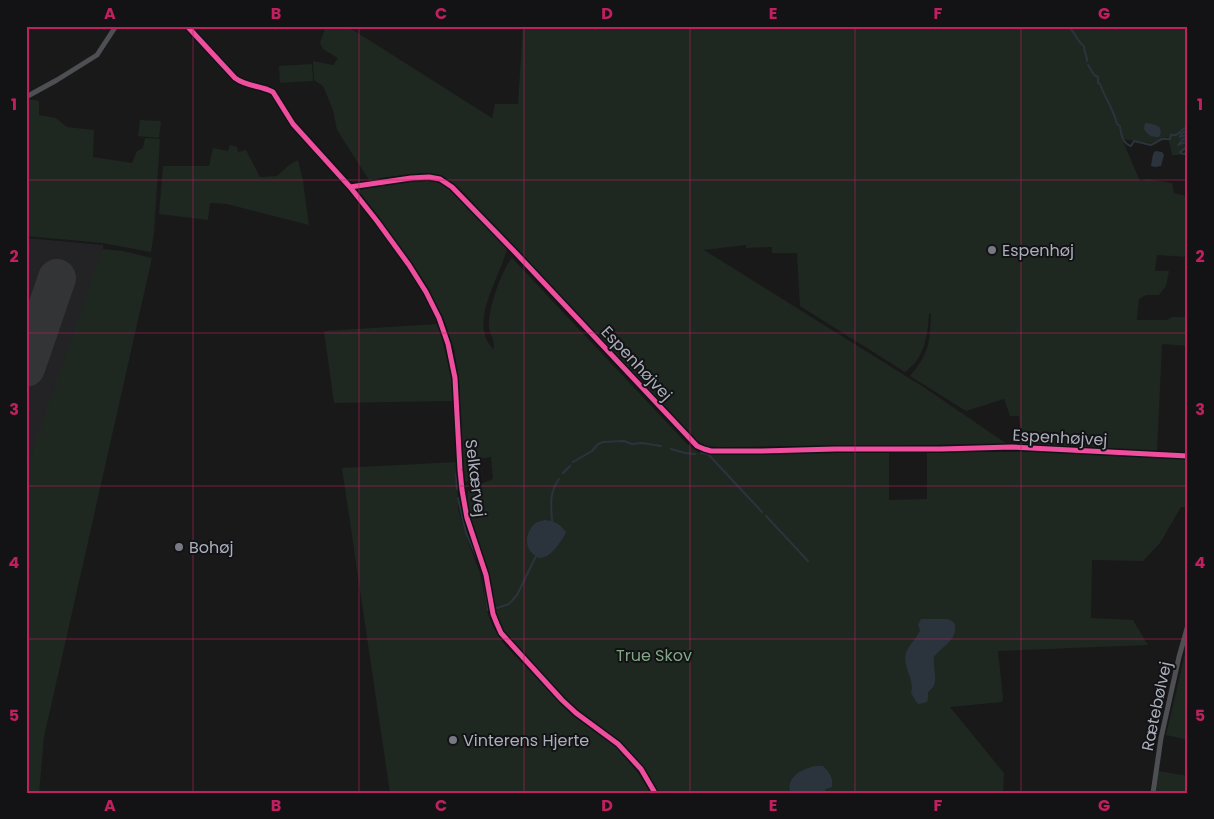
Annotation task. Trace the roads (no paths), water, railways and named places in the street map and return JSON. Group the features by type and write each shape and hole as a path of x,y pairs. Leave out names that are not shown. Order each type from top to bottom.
{"street":[{"path":"26,97 97,55 116,26"},
{"path":"188,26 235,78 248,85 268,89 273,92 293,124 350,186"},
{"name":"Espenhøjvej","path":"350,186 420,177 445,181 514,251 698,446 704,449 711,451 760,451 1012,447 1188,456"},
{"name":"Selkærvej","path":"350,186 409,265 426,292 445,335 455,378 462,490 467,518 486,575 496,624 501,633 576,713 618,744 641,769 655,793"},
{"name":"Rætebølvej","path":"1153,793 1161,738 1188,624"}],"waterway":[{"path":"1067,26 1084,46 1087,61"},
{"path":"1088,65 1094,75 1098,77 1098,83 1112,109 1117,124 1120,126 1122,138 1128,145 1131,146 1134,141 1151,145 1162,139 1170,139 1171,135 1176,135 1185,128 1187,130 1180,137 1188,134"},
{"path":"1188,137 1178,145 1188,141"},
{"path":"1188,146 1180,153 1188,152"},
{"path":"573,462 603,442 624,441 632,444 642,443 661,446"},
{"path":"671,449 695,454"},
{"path":"701,453 708,454 762,512"},
{"path":"563,473 570,466"},
{"path":"456,474 457,489"},
{"path":"552,521 552,494 559,479"},
{"path":"458,498 466,533 483,575 488,610"},
{"path":"766,516 808,561"},
{"path":"497,608 509,604 517,595 536,556"}],"place":[{"name":"Espenhøj","path":"992,250"},
{"name":"Bohøj","path":"179,547"},
{"name":"Vinterens Hjerte","path":"453,740"}],"park label":[{"name":"True Skov","path":"654,655"}]}
